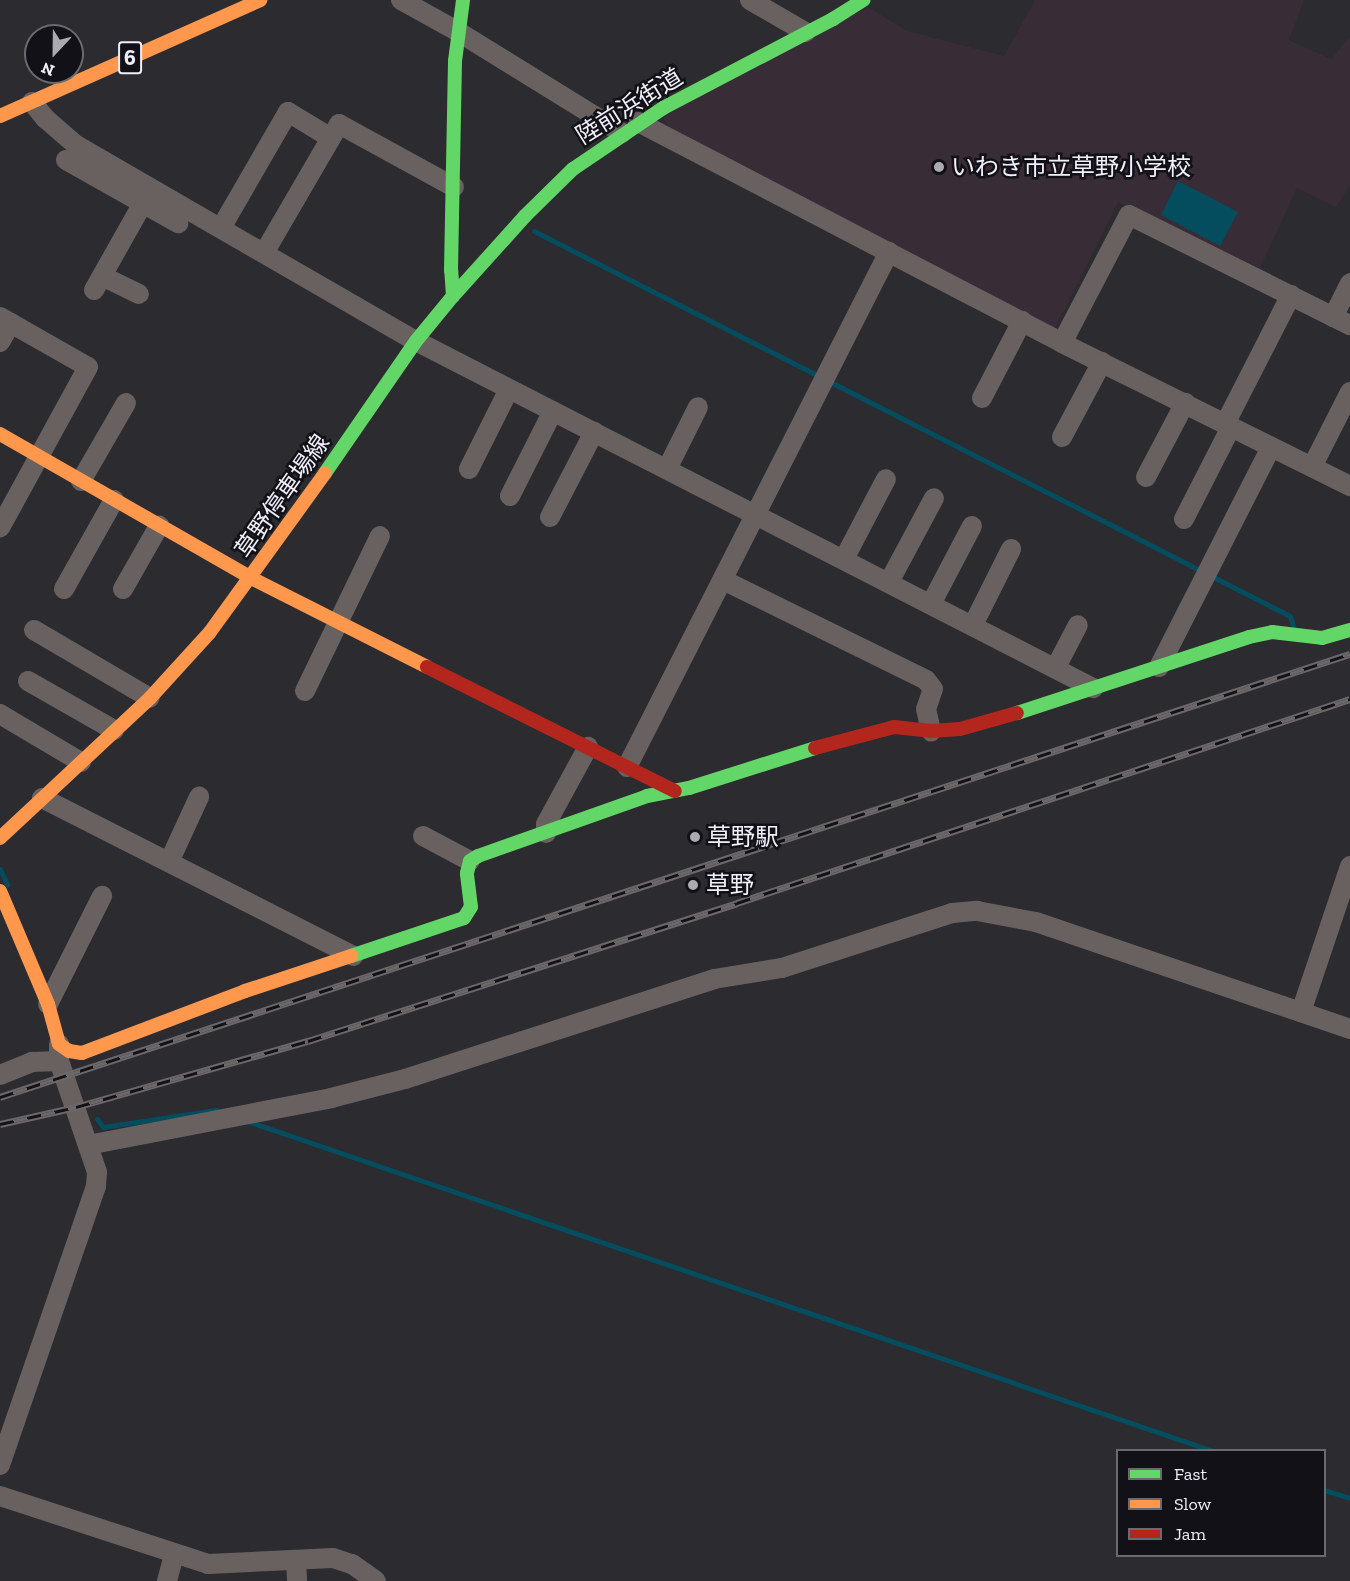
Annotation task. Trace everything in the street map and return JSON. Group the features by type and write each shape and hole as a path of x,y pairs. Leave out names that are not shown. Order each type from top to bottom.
{"main road":[{"name":"6","path":"0,117 260,0"},
{"path":"453,296 451,270 457,31 463,0"},
{"name":"陸前浜街道","path":"453,296 525,216 573,169 630,128 833,19 863,0"},
{"name":"草野停車場線","path":"453,296 416,341 251,578 675,791"},
{"path":"0,434 251,578 210,632 150,698 0,838"},
{"path":"0,891 48,1004 59,1053 69,1051 82,1053 244,991 464,918 471,907 467,873 470,861 478,856 647,796 675,791 894,727 931,731 960,729 1044,706 1249,637 1272,632 1322,638 1350,630"}],"street":[{"path":"401,0 630,128 889,252 1062,343 1350,486"},
{"path":"750,0 806,32"},
{"path":"0,97 25,105 46,119 76,145 178,223"},
{"path":"220,228 288,112 331,138"},
{"path":"264,253 339,124 454,187"},
{"path":"66,160 143,196 220,228 416,341 1056,667 1093,688"},
{"path":"139,294 98,283 143,196"},
{"path":"1062,343 1129,215 1342,321 1350,283"},
{"path":"627,766 889,252"},
{"path":"1184,519 1291,295"},
{"path":"0,342 5,320 88,367 0,528"},
{"path":"982,398 1022,321"},
{"path":"1062,437 1102,362"},
{"path":"469,469 509,389"},
{"path":"1312,467 1350,392"},
{"path":"81,481 126,403"},
{"path":"1146,477 1185,404"},
{"path":"667,469 698,406"},
{"path":"510,496 553,411"},
{"path":"550,517 594,432"},
{"path":"1159,667 1271,447"},
{"path":"844,559 886,479"},
{"path":"890,582 934,498"},
{"path":"64,588 114,500"},
{"path":"123,589 159,525"},
{"path":"931,604 972,526"},
{"path":"305,691 381,536"},
{"path":"973,625 1011,549"},
{"path":"723,580 926,680 933,689 926,710 931,731"},
{"path":"1056,667 1078,625"},
{"path":"33,630 150,698"},
{"path":"28,681 114,730"},
{"path":"0,714 81,762"},
{"path":"546,833 546,824 588,747"},
{"path":"169,862 199,797"},
{"path":"42,798 353,956"},
{"path":"423,836 470,861"},
{"path":"1301,1012 1350,866"},
{"path":"48,1004 102,896"},
{"path":"88,1145 330,1098 405,1079 714,979 782,968 960,912 977,911 1035,922 1350,1029"},
{"path":"0,1076 59,1053 98,1172 96,1186 0,1465"},
{"path":"0,1496 174,1554 240,1573 296,1560 342,1559 376,1581"},
{"path":"167,1581 174,1554"},
{"path":"296,1560 297,1581"}],"shaded area":[{"path":"1035,0 1304,0 1289,40 1331,59 1350,37 1350,186 1336,207 1297,188 1260,268 1118,202 1055,328 669,128 662,115 868,7 907,31 1004,56"}],"water":[{"path":"1178,181 1238,212 1220,246 1161,215"}],"waterway":[{"path":"534,231 1290,616 1293,626"},
{"path":"0,869 7,884"},
{"path":"97,1119 103,1127 216,1110 221,1112"},
{"path":"247,1121 1207,1449"},
{"path":"1326,1491 1350,1498"}],"railway":[{"path":"0,1097 1350,654"},
{"path":"0,1124 76,1107 308,1041 737,903 1350,699"}],"traffic: fast":[{"path":"325,473 416,341 453,296 451,270 455,61 463,0"},
{"path":"453,296 525,216 573,169 663,108 833,19 863,0"},
{"path":"1017,713 1249,637 1272,632 1322,638 1350,630"},
{"path":"351,956 464,918 471,907 467,873 470,861 478,856 647,796 689,788 815,748"}],"traffic: slow":[{"path":"0,116 260,0"},
{"path":"0,434 251,578 427,667"},
{"path":"0,838 150,698 210,632 325,473"},
{"path":"0,891 48,1004 59,1044 69,1051 82,1053 245,991 351,956"}],"traffic: jam":[{"path":"427,667 675,791"},
{"path":"815,748 894,727 931,731 960,729 1017,713"}],"place":[{"name":"いわき市立草野小学校","path":"939,167"},
{"name":"草野駅","path":"695,837"},
{"name":"草野","path":"693,885"}]}
